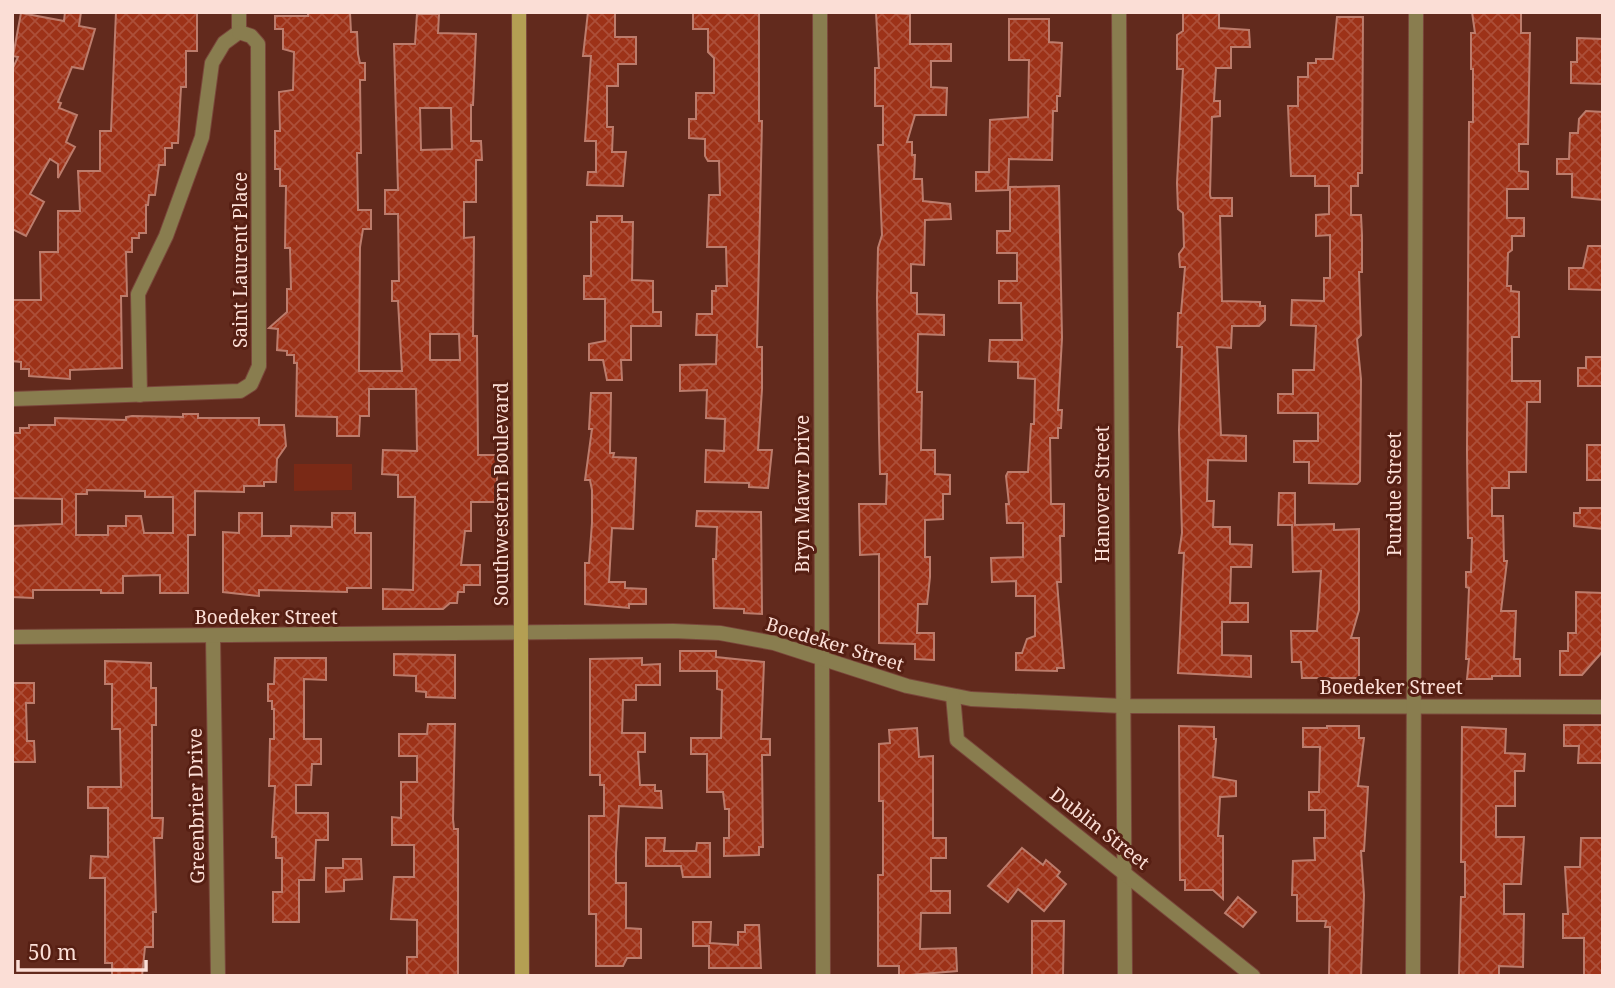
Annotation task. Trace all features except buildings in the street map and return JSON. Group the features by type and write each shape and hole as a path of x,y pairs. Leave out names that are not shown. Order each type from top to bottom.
{"street":[{"path":"140,395 138,294 166,236 202,137 212,63 223,43 239,32 239,12"},
{"name":"Southwestern Boulevard","path":"519,12 522,976"},
{"name":"Bryn Mawr Drive","path":"820,12 823,976"},
{"name":"Hanover Street","path":"1119,12 1125,976"},
{"name":"Purdue Street","path":"1413,976 1416,12"},
{"name":"Saint Laurent Place","path":"12,400 240,391 251,384 259,366 258,44 251,36 239,32"},
{"name":"Boedeker Street","path":"12,637 520,631 720,634 774,643 860,672 953,696 1122,706 1603,707"},
{"name":"Greenbrier Drive","path":"213,636 218,976"},
{"name":"Dublin Street","path":"953,696 957,740 1253,976"}],"shaded area":[{"path":"294,464 352,464 352,490 294,491"}]}
